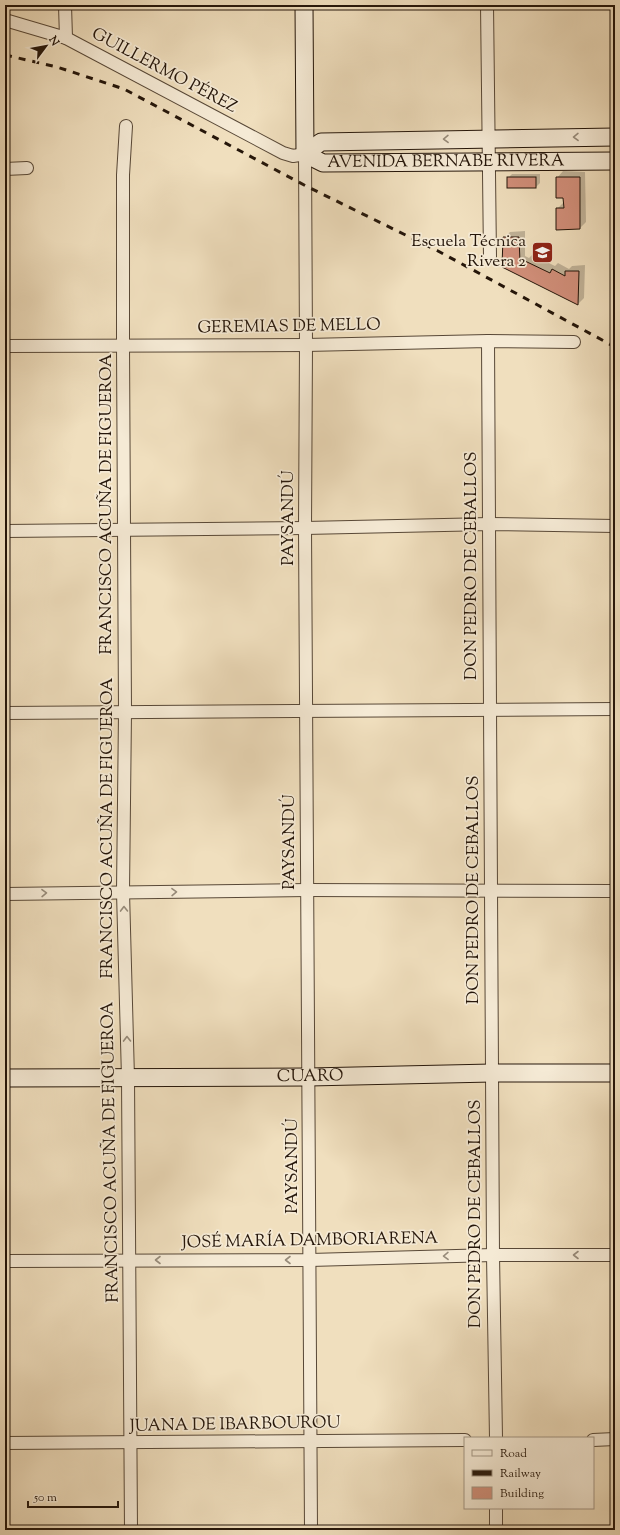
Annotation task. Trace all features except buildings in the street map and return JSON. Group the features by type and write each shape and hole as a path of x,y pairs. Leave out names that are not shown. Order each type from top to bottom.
{"street":[{"path":"65,5 66,38"},
{"path":"304,5 305,154"},
{"path":"487,5 490,257"},
{"name":"GUILLERMO PÉREZ","path":"5,20 66,38 283,154 293,156 305,154"},
{"name":"FRANCISCO ACUÑA DE FIGUEROA","path":"126,126 123,175 122,346 125,712 123,892 128,1078 131,1530"},
{"name":"AVENIDA BERNABE RIVERA","path":"615,136 322,142 305,154 323,163 615,161"},
{"name":"PAYSANDÚ","path":"305,154 305,528 312,1440 311,1530"},
{"path":"5,169 27,168"},
{"name":"GEREMIAS DE MELLO","path":"5,346 306,345 488,341 574,342"},
{"name":"DON PEDRO DE CEBALLOS","path":"488,341 493,1255 496,1437"},
{"path":"5,531 305,528 490,524 615,526"},
{"path":"5,713 615,709"},
{"path":"5,894 307,890 615,891"},
{"name":"CUARO","path":"5,1078 309,1077 492,1073 615,1073"},
{"name":"JOSÉ MARÍA DAMBORIARENA","path":"5,1261 310,1260 493,1255 615,1255"},
{"name":"JUANA DE IBARBOUROU","path":"5,1443 464,1440"},
{"path":"594,1440 615,1440"},
{"path":"496,1509 496,1530"}],"railway":[{"path":"5,55 57,67 124,89 306,186 438,251 615,347"}],"place":[{"name":"Escuela Técnica Rivera 2","path":"542,252"}]}
